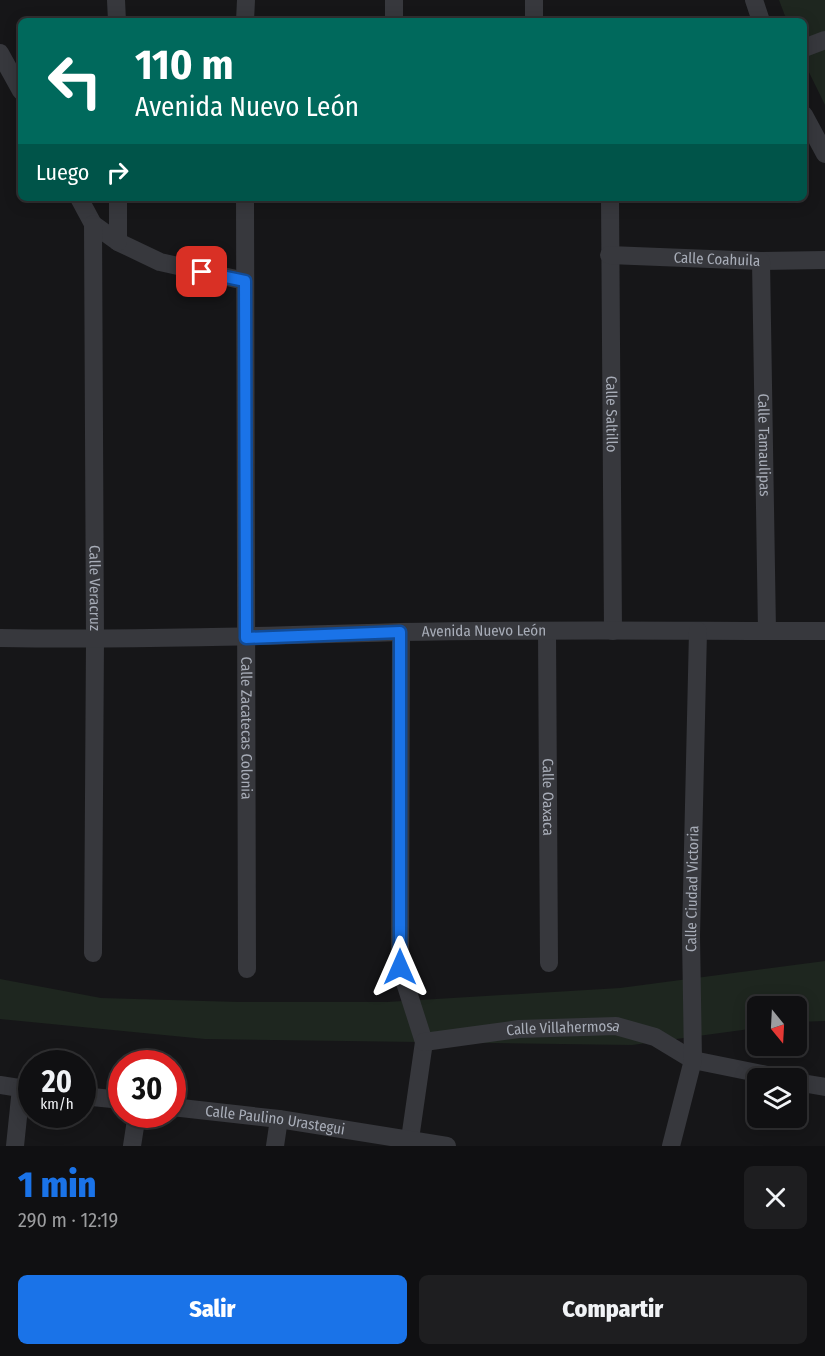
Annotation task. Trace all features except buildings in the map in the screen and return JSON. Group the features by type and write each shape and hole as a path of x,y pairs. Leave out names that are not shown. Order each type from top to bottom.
{"street":[{"path":"116,0 117,18"},
{"path":"245,18 246,0"},
{"path":"394,0 394,18"},
{"path":"534,0 534,18"},
{"path":"754,0 760,18"},
{"path":"807,47 825,40"},
{"path":"0,53 18,86"},
{"path":"807,121 825,154"},
{"path":"81,201 93,224 118,242 160,262 245,281"},
{"path":"118,201 118,242"},
{"name":"Calle Zacatecas Colonia","path":"245,201 247,969"},
{"name":"Calle Saltillo","path":"610,201 613,631"},
{"name":"Calle Veracruz","path":"93,224 95,639 93,953"},
{"name":"Calle Coahuila","path":"609,255 761,261 825,260"},
{"name":"Calle Tamaulipas","path":"761,261 767,631"},
{"name":"Calle Ciudad Victoria","path":"671,1146 693,1060 691,936 698,631"},
{"name":"Avenida Nuevo León","path":"0,638 246,638 400,632 825,631"},
{"path":"400,632 400,967 424,1042 410,1143"},
{"name":"Calle Oaxaca","path":"547,632 549,963"},
{"name":"Calle Villahermosa","path":"424,1042 519,1029 616,1026 655,1037 693,1060 747,1071"},
{"path":"807,1084 825,1088"},
{"path":"0,1085 18,1088"},
{"name":"Calle Paulino Urastegui","path":"186,1109 279,1119 410,1143 447,1146"},
{"path":"275,1146 279,1119"},
{"path":"15,1146 18,1128"},
{"path":"132,1146 135,1128"}],"shaded area":[{"path":"779,0 825,0 825,105 807,68 807,18 786,18"},
{"path":"825,961 825,1021 807,1022 807,996 747,996 747,1029 632,1045 205,1039 0,1019 0,979 101,998 239,1002 387,1002 620,988"}],"route":[{"path":"202,272 245,281 246,638 400,632 400,967"}]}
